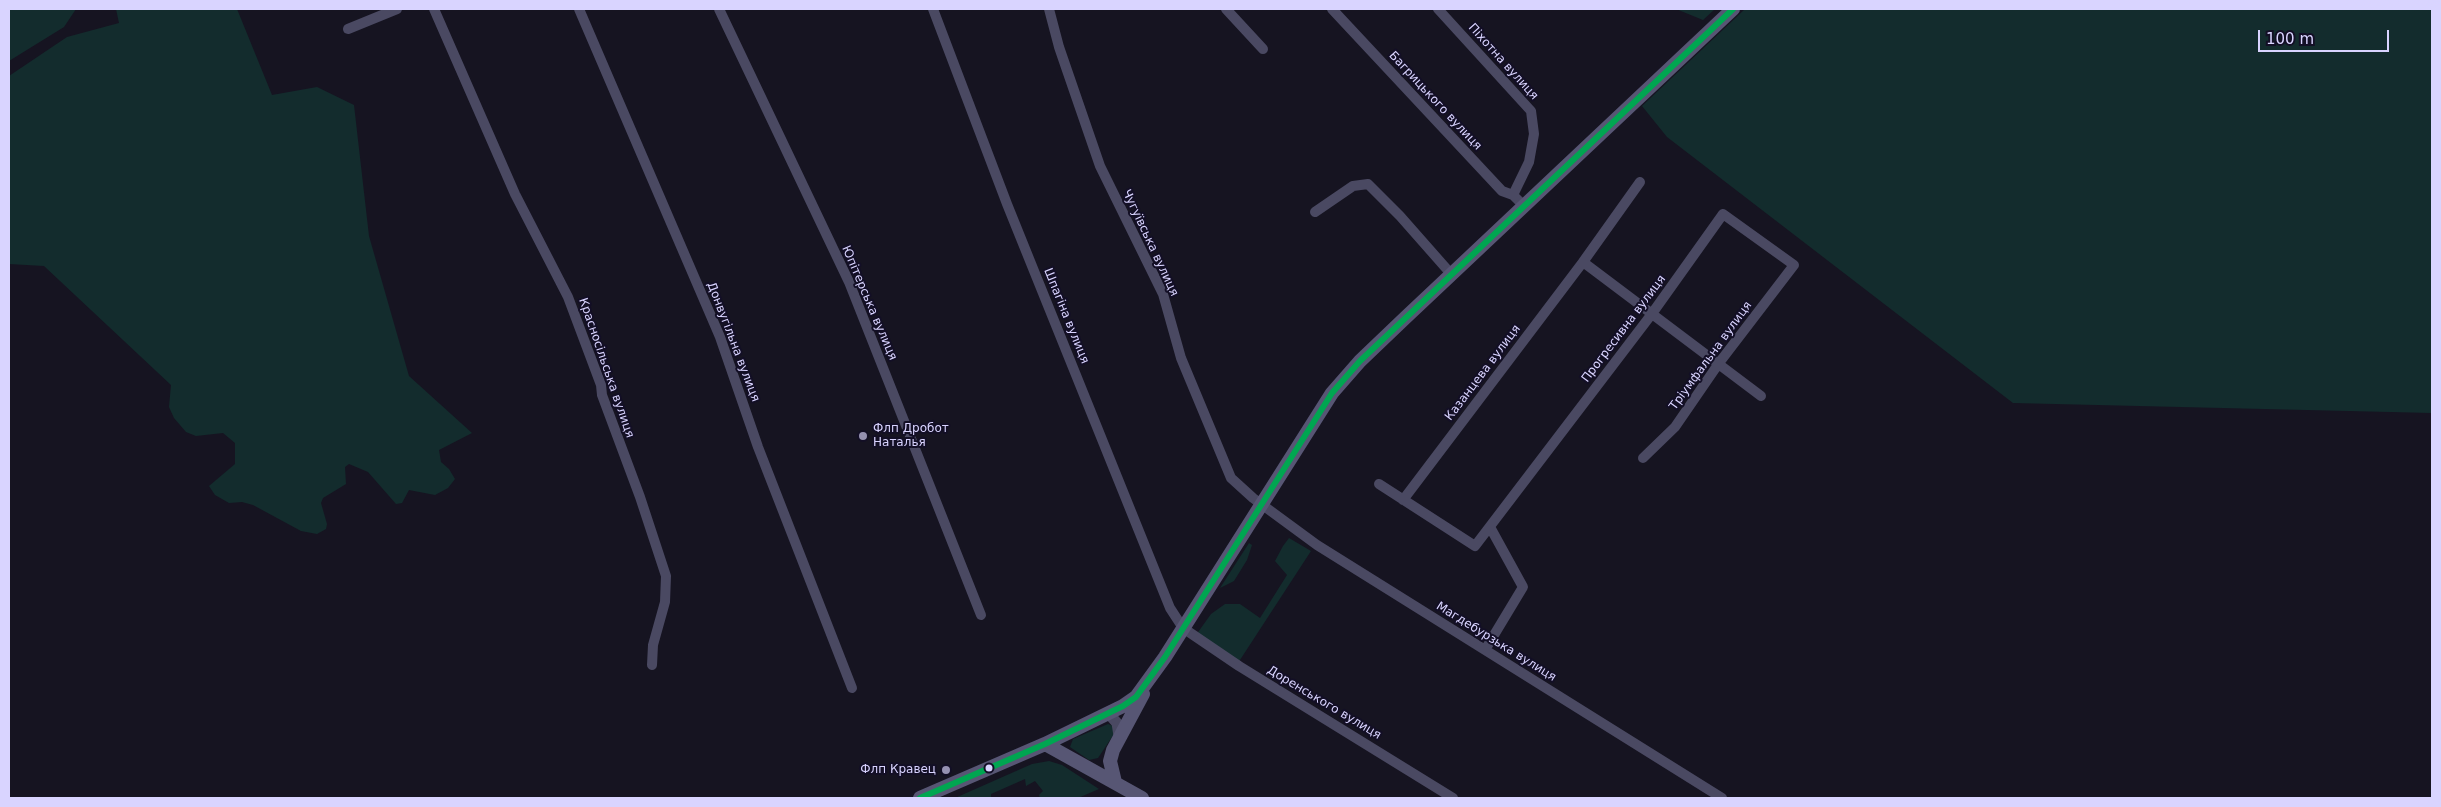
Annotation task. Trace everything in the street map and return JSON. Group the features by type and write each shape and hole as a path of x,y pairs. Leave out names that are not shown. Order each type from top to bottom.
{"main road":[{"path":"1115,782 1110,762 1119,736 1165,657 1332,392 1360,361 1733,9"},
{"path":"920,798 1109,714 1136,697 1165,657"},
{"path":"1044,744 1142,798"}],"street":[{"path":"348,29 397,9"},
{"name":"Красносільська вулиця","path":"434,9 515,194 568,297 640,497 666,576 665,602 653,645 652,665"},
{"name":"Донвугільна вулиця","path":"579,9 720,337 758,447 852,688"},
{"name":"Юпітерська вулиця","path":"719,9 849,282 981,614"},
{"name":"Шпагіна вулиця","path":"933,9 1007,204 1170,608 1183,628"},
{"name":"Чугуївська вулиця","path":"1049,9 1059,47 1100,166 1162,294 1181,358 1231,478 1261,504"},
{"path":"1226,9 1263,49"},
{"name":"Багрицького вулиця","path":"1332,9 1502,191 1513,195 1524,206"},
{"name":"Піхотна вулиця","path":"1438,9 1531,112 1534,134 1529,162 1513,195"},
{"name":"Казанцева вулиця","path":"1403,500 1583,262 1640,182"},
{"path":"1315,212 1353,186 1368,184 1400,216 1452,275"},
{"name":"Прогресивна вулиця","path":"1378,484 1474,546 1652,315 1723,214 1794,265"},
{"path":"1583,262 1761,396"},
{"name":"Тріумфальна вулиця","path":"1643,458 1675,427 1719,363 1794,265"},
{"name":"Магдебурзька вулиця","path":"1261,504 1316,545 1722,798"},
{"path":"1485,650 1522,587 1490,527"},
{"name":"Доренського вулиця","path":"1183,628 1239,666 1454,798"},
{"path":"1109,714 1117,724 1119,736"}],"green space":[{"path":"9,9 76,9 64,27 9,61"},
{"path":"116,9 237,9 272,95 317,87 354,105 369,236 409,376 472,433 439,450 441,462 449,469 455,479 448,488 435,495 409,490 402,503 396,504 368,472 349,464 345,467 346,484 323,498 321,503 327,524 326,529 317,534 301,531 253,505 242,502 229,503 215,495 209,486 235,464 235,443 223,433 196,436 186,432 174,418 169,407 171,385 44,266 9,264 9,76 67,37 119,23"},
{"path":"1676,9 1715,9 1703,20"},
{"path":"1745,9 2432,9 2432,413 2013,403 1667,137 1642,106"},
{"path":"1289,538 1311,551 1238,663 1196,635 1211,614 1225,604 1240,604 1260,618 1287,575 1275,561"},
{"path":"1249,543 1252,545 1247,560 1234,581 1220,588"},
{"path":"1108,724 1113,726 1114,734 1098,758 1089,760 1070,747 1073,739"},
{"path":"1049,761 1062,765 1099,789 1078,798 1040,798 1039,795 1043,791 1035,781 1026,786 1025,779 991,794 991,798 955,798 1032,764"}],"transit line":[{"path":"920,798 1045,744 1123,706 1136,697 1165,657 1332,393 1360,361 1733,9"}],"place":[{"name":"Флп Дробот Наталья","path":"863,436"},
{"name":"Флп Кравец","path":"946,770"}]}
